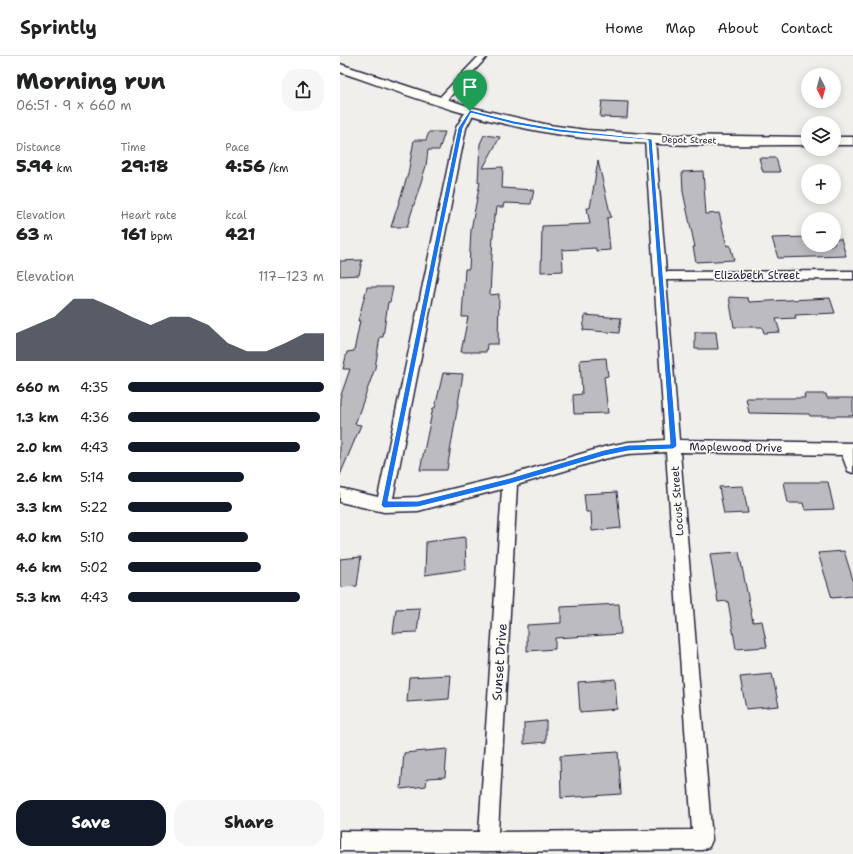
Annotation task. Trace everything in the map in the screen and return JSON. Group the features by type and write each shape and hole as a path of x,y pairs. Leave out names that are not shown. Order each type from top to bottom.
{"main road":[{"name":"Depot Street","path":"340,68 470,111 513,122 559,131 650,139 801,141"},
{"path":"841,141 853,141"}],"street":[{"path":"441,101 484,56"},
{"path":"384,505 461,128 470,111"},
{"name":"Locust Street","path":"488,842 702,840 662,276 650,139"},
{"name":"Elizabeth Street","path":"662,276 853,275"},
{"name":"Maplewood Drive","path":"340,495 384,505 418,504 510,481 628,448 673,446 850,449"},
{"path":"850,449 853,467"},
{"name":"Sunset Drive","path":"488,842 510,481"},
{"path":"340,841 488,842"}],"building":[{"path":"602,101 628,102 627,118 600,117"},
{"path":"429,132 445,132 439,150 428,150 426,166 407,227 391,227 408,174 414,140 426,140"},
{"path":"484,135 500,137 483,168 503,167 502,188 534,190 531,204 504,203 503,207 497,207 496,215 494,215 490,295 499,294 498,344 487,344 486,352 461,352 468,317 462,317 465,269 469,269 471,230 480,182 478,182 480,144"},
{"path":"759,158 776,158 780,172 763,172"},
{"path":"598,161 611,217 607,218 610,250 596,251 596,248 562,250 563,271 541,272 542,226 590,224 587,208 590,208"},
{"path":"703,171 706,214 719,213 727,246 730,245 734,260 696,262 693,247 695,247 683,192 682,172"},
{"path":"801,237 801,252 841,252 841,239 846,256 778,258 772,238"},
{"path":"362,260 359,275 340,276 340,261"},
{"path":"367,287 393,287 390,302 388,302 383,337 380,337 375,368 355,424 361,425 340,475 340,398 350,369 343,369 347,352 354,351 360,321 358,321"},
{"path":"729,297 748,298 749,302 830,298 835,313 795,315 796,318 776,319 780,332 764,333 762,327 734,327"},
{"path":"585,315 621,318 619,333 583,330"},
{"path":"695,332 716,332 718,349 695,349"},
{"path":"606,358 608,376 604,377 608,413 574,414 573,395 582,394 580,360"},
{"path":"443,373 463,374 447,470 420,470 433,408 435,408"},
{"path":"804,394 826,394 827,398 853,398 853,416 810,416 809,414 749,413 746,398 805,398"},
{"path":"784,482 828,482 834,509 805,510 803,503 788,503"},
{"path":"743,486 748,513 724,514 719,487"},
{"path":"617,492 621,528 592,531 591,512 586,512 584,494"},
{"path":"465,537 466,569 425,575 426,542"},
{"path":"844,551 853,580 853,596 832,598 818,553"},
{"path":"739,552 753,622 762,621 767,647 736,649 728,601 718,602 710,554"},
{"path":"361,557 357,586 340,587 340,559"},
{"path":"619,604 621,634 555,638 555,649 527,651 527,625 561,623 561,607"},
{"path":"420,608 417,632 393,633 396,609"},
{"path":"772,674 779,706 746,709 740,677"},
{"path":"451,675 449,699 407,702 409,677"},
{"path":"615,679 617,709 580,712 578,682"},
{"path":"546,721 546,742 524,744 524,723"},
{"path":"447,749 445,777 427,778 426,786 401,789 404,753"},
{"path":"618,752 621,794 561,798 560,756"}],"route":[{"path":"470,111 513,122 559,131 650,139 662,276 673,446 628,448 604,453 510,481 418,504 384,505 461,128 470,111"}]}
